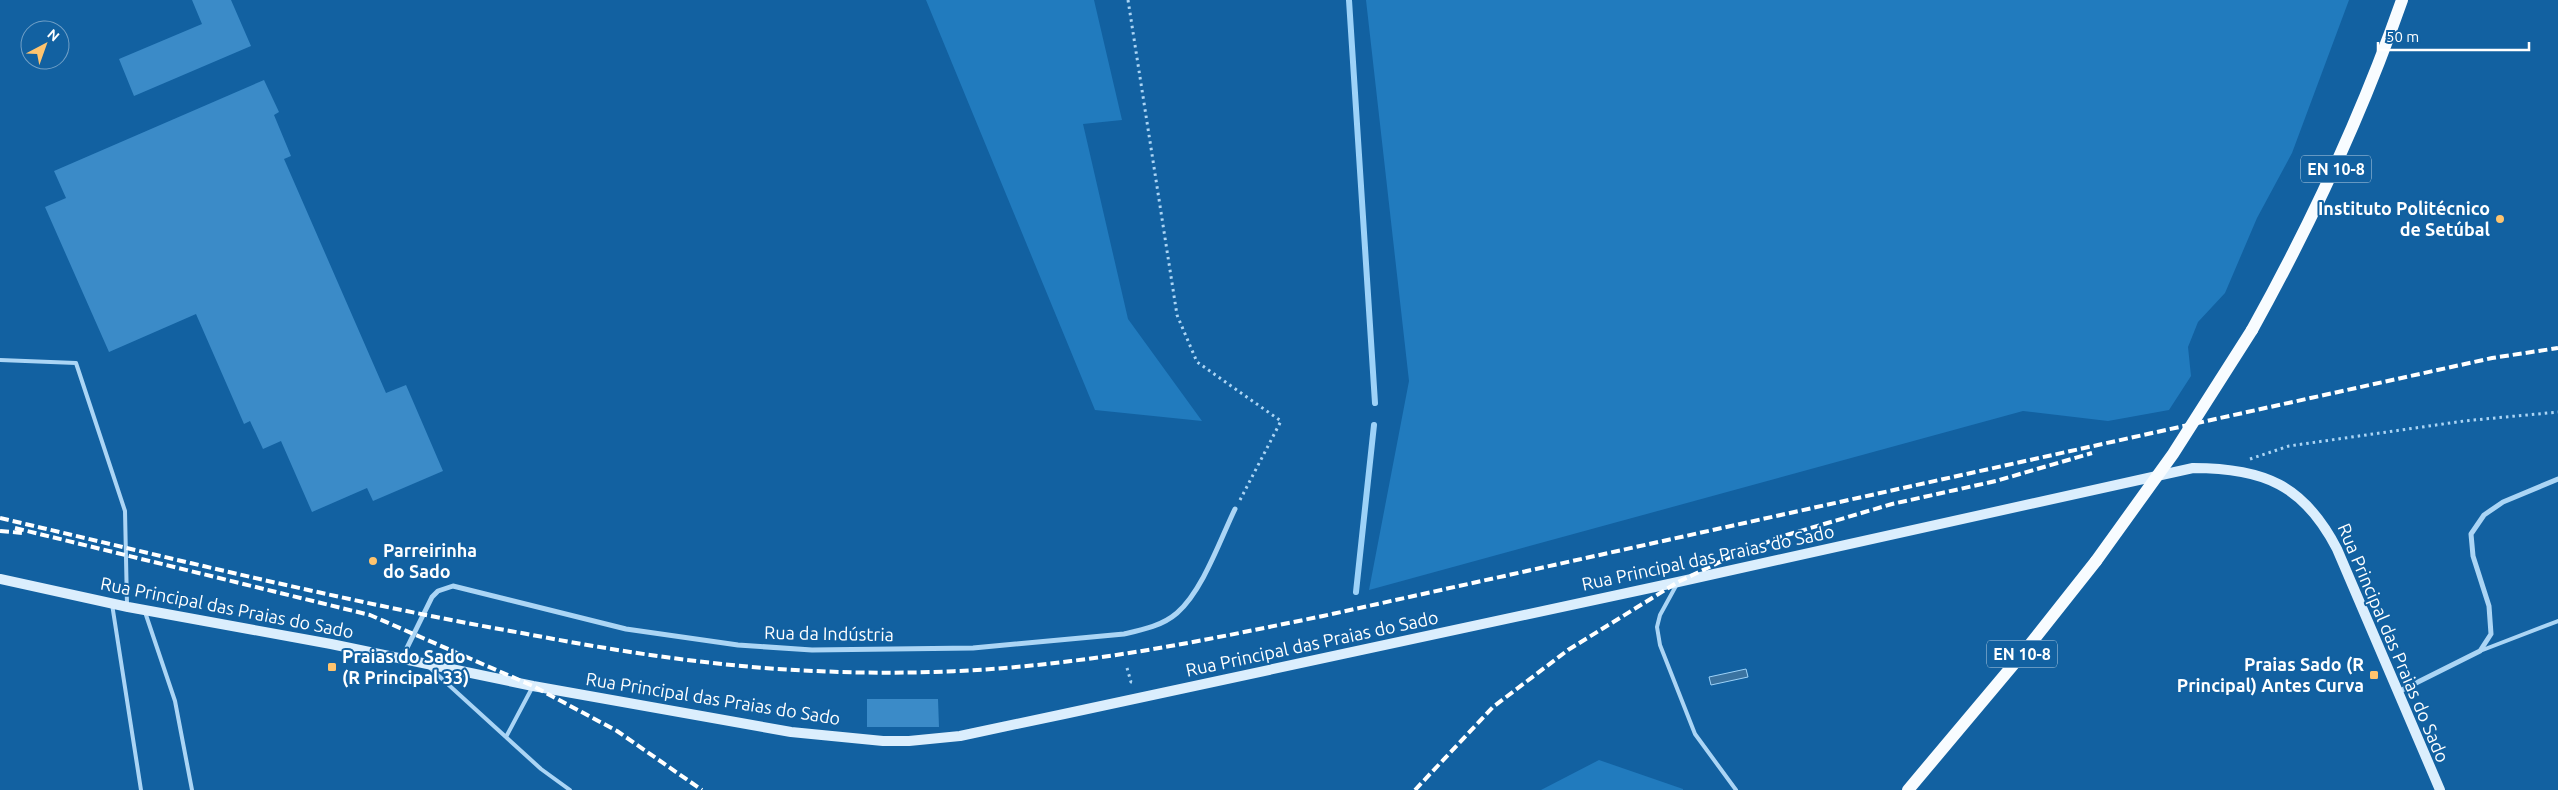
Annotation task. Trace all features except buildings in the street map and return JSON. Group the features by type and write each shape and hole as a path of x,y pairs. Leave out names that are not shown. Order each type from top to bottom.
{"main road":[{"name":"EN 10-8","path":"1908,790 2096,561 2173,454 2252,330 2303,235 2342,154 2367,97 2402,0"}],"street":[{"name":"Rua Principal das Praias do Sado","path":"0,579 112,604 402,658 534,686 792,732 883,741 935,739 1064,714 1678,582 2193,468 2224,468 2255,474 2282,484 2305,502 2324,523 2337,549 2440,790"},
{"path":"2398,692 2480,651 2491,634 2489,606 2473,556 2471,534 2484,515 2503,502 2558,479"},
{"name":"Rua da Indústria","path":"402,658 432,597 438,591 454,586 626,629 757,646 812,650 973,648 1124,634 1148,629 1177,613 1200,583 1236,509"}],"lane":[{"path":"0,360 76,364 125,511 128,607"},
{"path":"1678,582 1660,615 1658,628 1660,645 1695,734 1736,790"},
{"path":"112,604 141,790"},
{"path":"144,610 175,701 192,790"},
{"path":"2480,651 2558,620"},
{"path":"424,663 540,769 570,790"},
{"path":"506,737 534,686"}],"path":[{"path":"1128,0 1178,315 1197,362 1281,421 1236,509"},
{"path":"2224,468 2289,446 2454,423 2558,412"}],"shaded area":[{"path":"926,0 1094,0 1122,120 1083,124 1128,319 1202,421 1095,410"},
{"path":"1366,0 2349,0 2292,153 2257,218 2225,293 2198,322 2188,347 2191,376 2169,410 2108,421 2023,411 1369,590 1409,381"},
{"path":"1746,669 1748,677 1711,685 1709,677"},
{"path":"1599,760 1683,789 1683,790 1541,790"}],"waterway":[{"path":"1349,0 1375,403"},
{"path":"1356,592 1374,425"}],"railway":[{"path":"0,518 395,609 634,653 742,666 815,671 879,673 975,670 1103,657 1260,629 2492,358 2558,348"},
{"path":"1415,790 1493,707 1568,650 1678,582 1726,559 1780,537 1892,504 1996,481 2092,453"},
{"path":"15,528 370,615 533,686 617,731 702,790"},
{"path":"0,531 23,533"}],"place":[{"name":"Instituto Politécnico de Setúbal","path":"2500,219"},
{"name":"Parreirinha do Sado","path":"373,561"},
{"name":"Praias do Sado (R Principal 33)","path":"332,667"},
{"name":"Praias Sado (R Principal) Antes Curva","path":"2374,675"}]}
